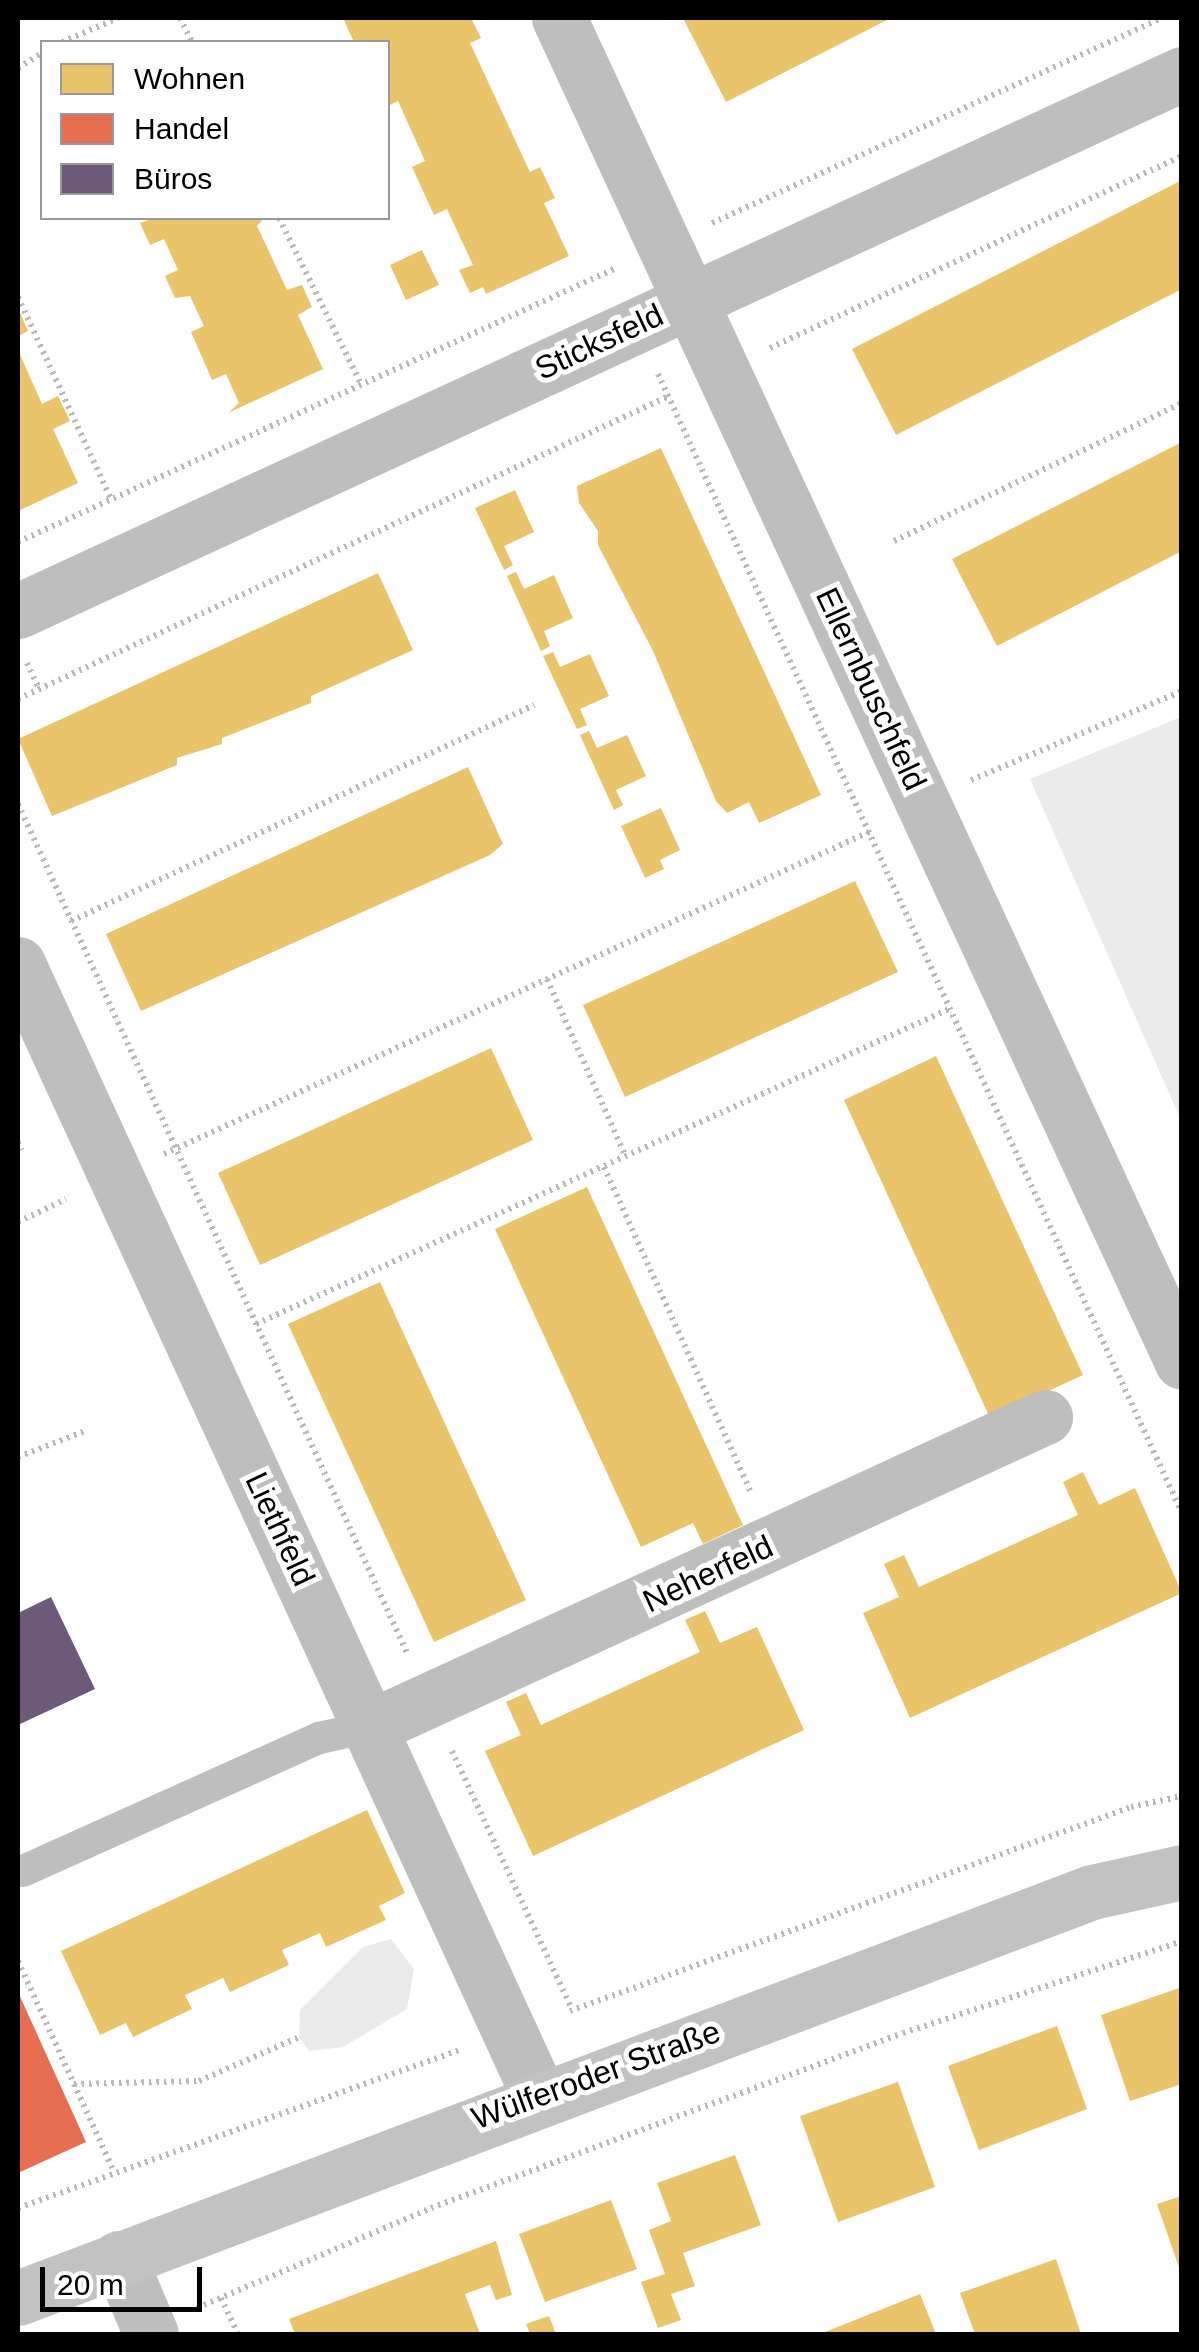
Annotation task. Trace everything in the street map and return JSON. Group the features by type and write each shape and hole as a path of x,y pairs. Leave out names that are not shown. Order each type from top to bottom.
{"main road":[{"name":"Wülferoder Straße","path":"18,2298 539,2096 1092,1892 1182,1872"}],"street":[{"name":"Ellernbuschfeld","path":"559,18 1182,1362"},
{"name":"Sticksfeld","path":"18,611 1182,74"},
{"name":"Liethfeld","path":"18,964 539,2096"},
{"name":"Neherfeld","path":"370,1727 774,1544 1044,1416"},
{"path":"119,2258 150,2332"}],"lane":[{"path":"23,1871 318,1738 370,1727"}],"path":[{"path":"67,40 118,18"},
{"path":"18,542 1161,18"},
{"path":"18,68 40,54"},
{"path":"18,699 1182,156"},
{"path":"280,220 361,384"},
{"path":"18,297 111,500"},
{"path":"636,326 1182,1513"},
{"path":"894,541 1182,403"},
{"path":"18,1222 924,804 1182,691"},
{"path":"71,921 534,705"},
{"path":"18,804 572,2010"},
{"path":"547,979 626,1157"},
{"path":"256,1324 950,1010"},
{"path":"604,1167 774,1544"},
{"path":"18,1457 85,1431"},
{"path":"18,2208 1131,1808 1182,1796"},
{"path":"150,2332 332,2247 902,2033 1182,1940"},
{"path":"18,1961 113,2169"},
{"path":"74,2084 200,2081 299,2038"},
{"path":"221,2298 238,2334"}],"shaded area":[{"path":"1181,717 1181,1120 1030,779"},
{"path":"391,1939 414,1969 407,2009 343,2047 309,2051 299,2037 300,2010 363,1947"}],"building: Wohnen":[{"path":"343,18 471,18 481,38 470,43 530,172 540,167 555,198 544,203 569,256 486,294 483,287 470,293 459,270 473,265 447,209 434,215 412,167 425,161 398,101 390,105 390,40 353,40"},
{"path":"683,18 891,18 726,102"},
{"path":"1182,180 1182,289 896,435 852,349"},
{"path":"262,220 257,226 287,290 302,285 312,307 298,315 323,369 228,413 239,403 226,374 212,380 191,332 204,326 190,296 175,298 165,276 178,270 164,239 150,245 140,223"},
{"path":"422,250 439,285 406,300 390,265"},
{"path":"18,308 28,331 18,336"},
{"path":"18,350 42,404 58,396 70,421 53,429 78,483 18,511"},
{"path":"1182,442 1182,551 997,646 952,559"},
{"path":"661,448 821,795 759,823 749,802 727,813 716,801 653,651 598,545 598,531 579,503 577,486"},
{"path":"515,490 534,532 504,546 513,565 504,570 475,508"},
{"path":"516,572 524,589 554,575 573,618 544,631 550,646 541,651 507,576"},
{"path":"378,573 413,650 311,696 311,703 222,738 222,744 177,758 177,765 52,816 18,739"},
{"path":"553,652 560,667 590,654 609,696 580,709 587,725 577,729 543,656"},
{"path":"589,731 597,748 627,735 646,776 616,790 623,805 614,810 580,735"},
{"path":"468,767 503,844 490,855 141,1011 106,934"},
{"path":"661,808 680,850 660,860 664,869 645,878 621,826"},
{"path":"855,881 898,972 625,1097 583,1005"},
{"path":"491,1048 533,1140 260,1265 218,1173"},
{"path":"936,1056 1083,1375 990,1418 844,1100"},
{"path":"587,1187 743,1525 703,1544 693,1523 641,1547 495,1229"},
{"path":"380,1282 526,1600 434,1642 288,1324"},
{"path":"1083,1472 1099,1505 1135,1488 1182,1593 910,1718 863,1613 899,1597 884,1564 904,1555 919,1587 1078,1515 1063,1482"},
{"path":"705,1611 720,1643 757,1627 804,1730 533,1856 485,1751 521,1735 506,1702 526,1693 541,1725 700,1652 685,1620"},
{"path":"367,1810 405,1893 379,1906 386,1920 326,1947 320,1933 282,1950 289,1965 230,1992 223,1978 185,1995 192,2009 133,2037 126,2023 100,2035 61,1951"},
{"path":"1182,1987 1182,2084 1130,2101 1101,2015"},
{"path":"1057,2026 1087,2109 979,2150 948,2066"},
{"path":"898,2082 935,2187 838,2222 800,2116"},
{"path":"735,2155 761,2225 683,2253 695,2286 671,2294 681,2320 658,2328 641,2282 665,2274 649,2230 671,2221 657,2183"},
{"path":"1182,2196 1182,2273 1181,2273 1157,2204"},
{"path":"611,2200 637,2269 545,2302 519,2234"},
{"path":"496,2241 512,2295 496,2300 490,2285 465,2294 480,2334 295,2334 289,2319"},
{"path":"1056,2259 1081,2334 975,2334 960,2293"},
{"path":"920,2294 936,2334 820,2334"},
{"path":"549,2316 556,2334 530,2334 526,2324"}],"building: Handel":[{"path":"18,1992 86,2142 18,2173"}],"building: Büros":[{"path":"51,1597 95,1689 18,1725 18,1613"}]}
